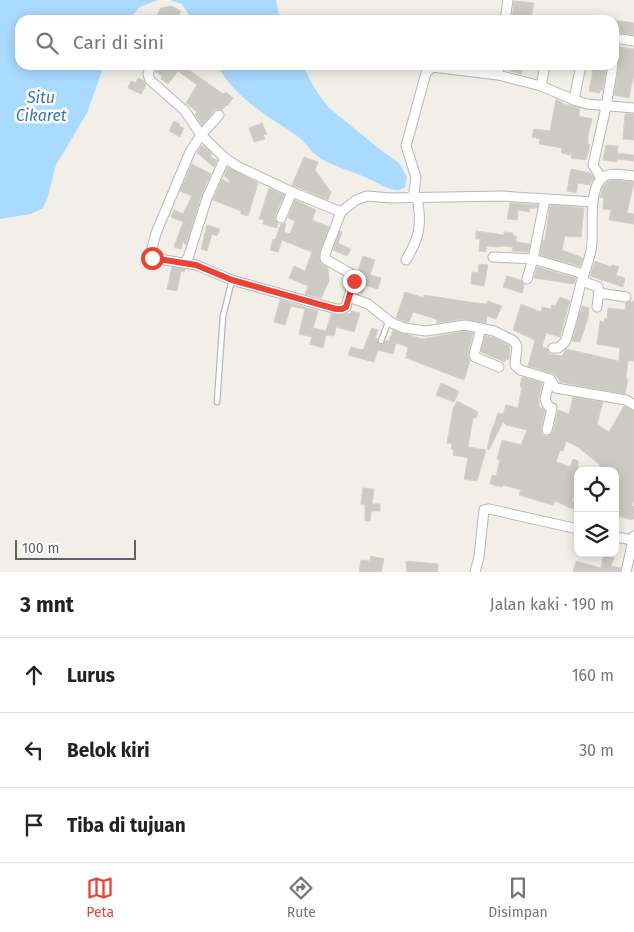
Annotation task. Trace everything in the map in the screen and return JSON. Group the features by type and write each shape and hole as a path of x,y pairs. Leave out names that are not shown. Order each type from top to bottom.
{"street":[{"path":"506,15 508,0"},
{"path":"619,39 634,41"},
{"path":"150,70 148,78 185,111 201,135 225,158 236,166 341,212"},
{"path":"406,260 416,244 420,231 420,214 414,197 416,177 406,146 428,70"},
{"path":"464,70 498,75 541,86 574,100 606,107 634,108"},
{"path":"498,70 498,75"},
{"path":"541,86 544,70"},
{"path":"574,100 580,70"},
{"path":"601,178 592,165 613,70"},
{"path":"219,115 201,135 190,152 156,233 150,256 152,258 205,268 232,280 336,309 346,307 355,276 325,259 325,257 341,212 356,200 367,196 502,196 593,202"},
{"path":"185,263 208,198 225,158"},
{"path":"553,348 558,348 565,342 590,258 593,202 597,185 601,178 608,174 634,176"},
{"path":"280,218 292,192"},
{"path":"527,279 545,199"},
{"path":"493,257 533,259 583,278 598,288 597,307"},
{"path":"599,293 626,297"},
{"path":"349,297 368,304 389,320 404,328 416,331 465,325 494,332 514,341 517,346 516,366 520,370 550,378 556,388 626,400 634,405"},
{"path":"480,328 474,355 499,366"},
{"path":"547,430 552,408 548,406 545,399 550,378"},
{"path":"474,572 484,510 489,508 574,528"},
{"path":"619,537 633,538 632,555 626,572"}],"lane":[{"path":"217,402 224,316 232,280"},
{"path":"381,341 389,320"}],"water":[{"name":"Situ Cikaret","path":"0,0 158,0 140,7 133,15 15,15 15,70 102,70 87,113 56,165 43,208 31,214 0,219"},
{"path":"170,0 276,0 279,15 189,15 182,4"},
{"path":"220,70 305,70 328,107 399,163 407,177 405,187 400,190 387,188 321,158 299,137 262,113 242,97"}],"building":[{"path":"514,1 534,3 532,15 513,15"},
{"path":"171,6 181,11 179,15 157,15 161,8"},
{"path":"619,21 634,23 634,35 619,33"},
{"path":"619,47 634,49 634,74 629,98 614,95 619,70"},
{"path":"189,70 223,94 226,92 233,98 222,110 215,110 202,125 195,115 197,112 186,103 197,85 178,71 168,84 155,71"},
{"path":"508,70 522,70 521,74"},
{"path":"593,70 606,70 602,91 600,90 600,93 589,91"},
{"path":"138,78 144,81 146,85 141,94 128,88 131,81 136,83"},
{"path":"556,99 564,104 580,108 579,116 592,119 588,136 588,144 590,145 586,160 571,158 572,155 561,153 562,148 539,144 540,139 532,137 534,129 550,131"},
{"path":"625,114 634,114 634,140 623,139"},
{"path":"174,121 184,128 180,137 169,131"},
{"path":"262,123 267,134 263,135 265,139 254,142 249,128"},
{"path":"202,145 212,154 210,157 217,160 214,167 197,153"},
{"path":"606,145 618,146 617,153 634,155 634,161 617,159 616,162 603,160"},
{"path":"304,157 318,162 315,170 331,192 328,200 292,185"},
{"path":"192,164 211,174 201,196 186,245 183,242 181,249 174,247 183,222 171,217 174,210 183,214 192,196 180,191"},
{"path":"228,167 258,183 248,216 241,214 241,211 213,200 222,179 229,183 230,181 224,176"},
{"path":"571,169 590,173 594,178 590,185 578,183 576,193 567,191"},
{"path":"616,180 634,182 627,213 634,214 634,224 609,220 611,210 603,209 604,198 600,197 603,187 607,182"},
{"path":"269,188 284,195 275,216 278,223 277,228 263,224 264,220 259,219"},
{"path":"295,200 316,210 312,220 329,227 319,254 320,263 328,268 329,281 321,298 305,294 308,286 289,278 294,266 305,271 312,252 282,240 278,252 270,250 273,239 275,240 281,224 286,223 284,232 290,234 295,221 288,218"},
{"path":"510,203 538,205 537,208 530,208 529,212 518,210 517,220 507,219"},
{"path":"550,205 584,208 581,237 565,236 562,250 583,258 580,266 540,255 543,240 545,240"},
{"path":"207,225 220,229 217,236 212,234 207,251 201,249"},
{"path":"340,231 342,232 338,243 351,249 347,256 333,250"},
{"path":"476,231 504,235 504,232 513,233 513,236 516,236 516,242 530,244 528,252 512,251 513,247 500,246 486,246 486,252 479,251 480,239 476,239"},
{"path":"363,256 375,260 370,275 381,278 378,289 365,285 362,293 357,291 361,277 358,271"},
{"path":"595,261 611,267 612,265 619,267 616,275 625,278 623,287 590,276"},
{"path":"479,264 488,265 484,286 471,284 472,272 478,273"},
{"path":"172,267 185,269 184,272 181,271 177,291 167,289"},
{"path":"537,267 576,278 574,284 534,278"},
{"path":"507,276 521,280 524,285 522,293 503,287"},
{"path":"405,292 424,298 424,295 487,304 488,301 502,306 496,319 487,316 486,323 464,319 437,323 436,319 413,312 409,322 406,322 396,318"},
{"path":"560,297 570,301 560,337 546,333 542,347 547,348 550,354 562,356 566,349 619,361 620,348 597,344 600,321 604,322 605,318 607,319 608,308 625,310 626,303 634,301 634,361 628,361 626,379 628,379 625,394 560,382 552,373 528,366 535,340 513,330 521,304 541,312 542,307 551,309 552,305 555,306"},
{"path":"280,300 318,311 313,328 326,331 331,314 342,315 352,311 360,313 354,332 336,327 334,336 326,335 323,348 310,344 312,337 299,334 305,309 291,306 285,325 274,322"},
{"path":"582,306 589,308 588,318 580,342 572,341"},
{"path":"372,328 378,330 375,338 378,339 378,344 381,345 385,341 389,341 393,330 422,339 465,331 473,333 468,353 470,361 464,380 406,358 408,347 396,343 393,354 378,350 374,362 348,355 351,347 363,350"},
{"path":"485,336 492,337 510,346 509,360 506,359 505,362 481,352"},
{"path":"522,377 542,383 539,406 545,411 541,429 542,434 545,436 549,436 553,432 558,410 569,414 573,397 603,402 597,424 609,432 624,406 634,411 634,499 632,505 634,507 634,518 632,520 619,516 619,467 599,467 600,465 578,447 566,441 563,451 560,450 556,462 570,467 573,459 578,461 578,467 574,467 573,509 555,501 553,505 519,495 521,490 490,484 492,475 496,476 500,460 497,459 502,440 521,445 527,430 506,425 503,422 489,450 487,449 498,413 503,414 506,405 518,408 522,387 520,387"},
{"path":"441,383 459,391 454,402 436,395"},
{"path":"457,401 478,412 476,418 473,418 468,447 486,450 477,481 464,479 468,458 453,455 452,444 447,443 453,409"},
{"path":"363,488 374,489 372,504 380,504 380,511 371,511 370,521 365,521 365,504 361,504"},
{"path":"371,556 384,559 381,572 359,572 361,560 370,561"},
{"path":"603,557 614,557 611,566 621,568 620,572 573,572 576,561 601,568"},
{"path":"406,561 438,564 437,572 407,572"}],"route":[{"path":"152,258 196,265 232,280 336,309 346,307 354,281"}]}
